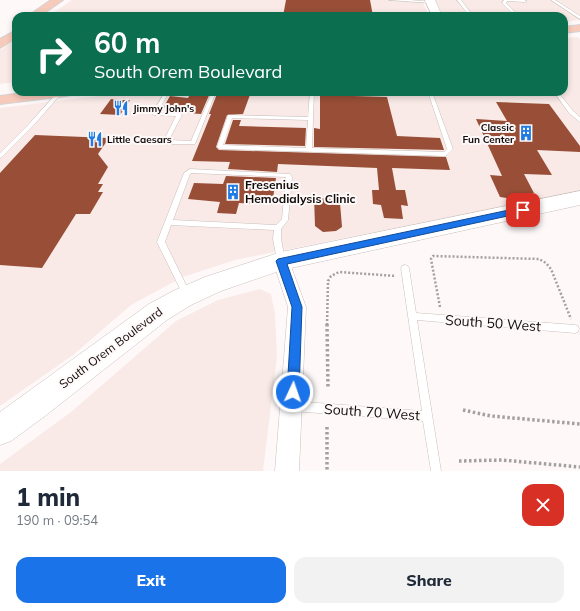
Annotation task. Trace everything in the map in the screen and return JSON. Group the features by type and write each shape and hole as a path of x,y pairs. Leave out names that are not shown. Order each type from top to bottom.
{"main road":[{"path":"39,12 58,0"},
{"path":"0,34 12,28"},
{"path":"568,29 580,28"},
{"path":"0,44 12,36"},
{"path":"0,89 12,88"},
{"path":"0,100 32,96"}],"street":[{"path":"430,1 436,12"},
{"name":"South Orem Boulevard","path":"0,430 35,406 131,331 158,312 213,284 281,261 580,198"},
{"path":"281,261 297,307 287,471"}],"lane":[{"path":"391,0 430,1"},
{"path":"459,0 468,12"},
{"path":"513,12 504,3 506,0 525,1"},
{"path":"553,0 580,18"},
{"path":"0,156 59,96"},
{"path":"165,96 154,114 179,115 166,142 193,144 212,96"},
{"path":"309,150 312,96"},
{"path":"310,119 230,116 220,147 445,154 450,149 431,96"},
{"path":"559,96 571,112 580,120"},
{"path":"187,296 162,246 162,239 187,172 284,174 289,177 285,220 278,228 277,239 281,261"},
{"path":"168,222 278,228"},
{"path":"405,272 436,471"},
{"name":"South 50 West","path":"412,316 575,329"},
{"name":"South 70 West","path":"292,406 428,416"}],"path":[{"path":"440,308 431,259 433,256 438,255 495,256 542,260 551,269 567,308"},
{"path":"328,388 327,308 328,281 331,276 339,272 405,272"},
{"path":"463,410 491,416 580,424"},
{"path":"327,427 328,471"},
{"path":"459,461 502,460 580,467"}],"shaded area":[{"path":"72,0 422,0 427,12 55,12"},
{"path":"435,0 580,0 580,20 568,22 568,12 441,12"},
{"path":"577,37 580,39 580,191 235,260 183,277 131,305 73,355 0,406 0,108 98,96 568,96 568,38"},
{"path":"12,42 12,82 0,84 0,50"},
{"path":"260,289 271,294 275,314 277,357 263,471 0,471 0,464 71,412 176,321 218,300"}],"building":[{"path":"286,0 370,0 372,12 284,12"},
{"path":"170,96 188,98 189,96 209,96 201,114 186,113 186,111 181,111 182,109 163,108"},
{"path":"216,96 250,96 243,114 227,115 216,147 219,150 446,157 450,170 392,168 396,190 405,190 408,206 401,205 403,219 384,218 381,205 373,204 372,190 379,190 377,168 278,164 277,172 228,169 230,162 192,161 211,114 209,114"},
{"path":"320,96 387,97 397,136 440,138 444,150 314,147 314,128 320,129"},
{"path":"111,99 130,100 120,115 100,114"},
{"name":"Classic Fun Center","path":"496,102 549,104 580,146 580,152 537,150 552,175 524,174 534,193 522,193 523,195 513,196 514,199 500,197 490,175 502,176 476,119 507,121"},
{"path":"233,120 241,120 239,126 306,128 305,146 225,144"},
{"path":"35,135 109,138 98,154 108,167 98,184 103,184 98,192 103,192 90,214 76,214 42,268 0,265 0,173"},
{"name":"Fresenius Hemodialysis Clinic","path":"226,176 276,178 272,205 239,203 236,214 217,213 220,202 188,199 194,183 223,184"},
{"path":"314,197 333,199 340,203 342,227 336,231 323,232 315,226"}],"place":[{"name":"Jimmy John's","path":"121,108"},
{"name":"Classic Fun Center","path":"526,133"},
{"name":"Little Caesars","path":"95,139"},
{"name":"Fresenius Hemodialysis Clinic","path":"233,192"}],"route":[{"path":"293,392 297,307 281,261 523,210"}]}
